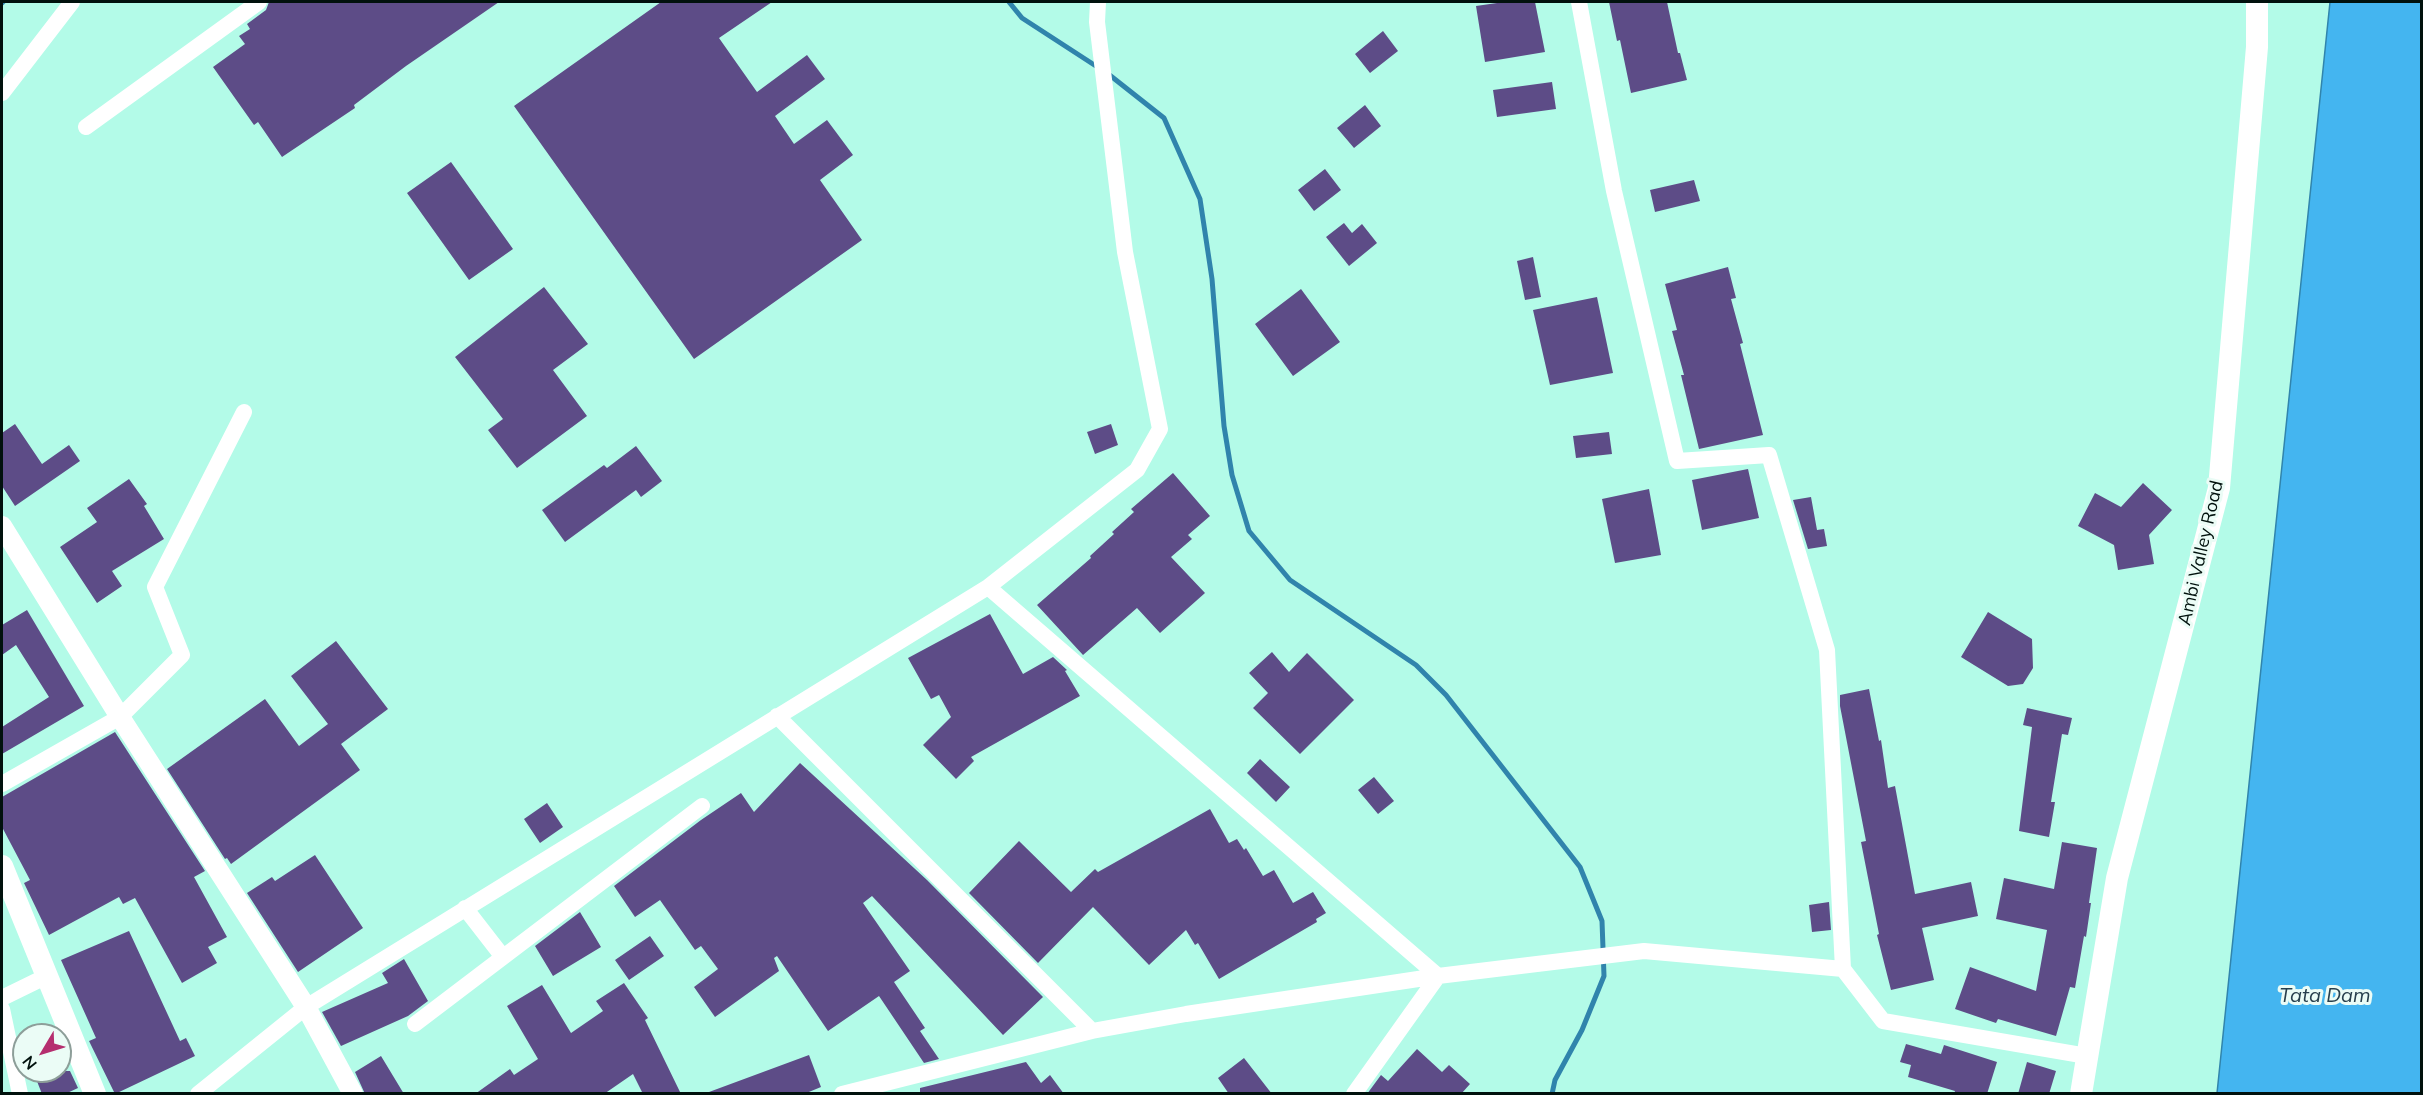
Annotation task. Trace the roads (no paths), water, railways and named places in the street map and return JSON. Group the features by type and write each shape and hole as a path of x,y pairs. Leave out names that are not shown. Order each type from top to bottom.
{"main road":[{"name":"Ambi Valley Road","path":"2081,1094 2117,878 2190,604 2218,488 2257,47 2257,2"},
{"path":"2,866 95,1094"}],"street":[{"path":"2,93 72,2"},
{"path":"86,127 259,2"},
{"path":"198,1094 306,1007 988,587 1137,470 1160,429 1125,252 1097,22 1098,2"},
{"path":"1579,2 1614,191 1677,461 1769,455 1827,651 1843,969 1883,1021 2087,1056"},
{"path":"2,784 120,717 182,655 155,587 244,412"},
{"path":"2,526 120,717 306,1007 353,1094"},
{"path":"988,587 1437,976"},
{"path":"777,716 1092,1031"},
{"path":"415,1024 702,806"},
{"path":"465,908 503,957"},
{"path":"842,1094 1092,1031 1186,1014 1437,976 1644,951 1843,969"},
{"path":"2,998 47,976"},
{"path":"1354,1094 1437,976"},
{"path":"2,1009 20,1094"}],"water":[{"name":"Tata Dam","path":"2330,2 2421,2 2421,1093 2217,1093"}],"waterway":[{"path":"1009,2 1022,18 1099,68"},
{"path":"1107,73 1164,118 1200,199 1212,279 1224,426 1232,475 1249,531 1290,580 1416,665 1446,695 1580,867 1602,921 1604,976 1582,1030 1555,1080 1552,1094"}]}
